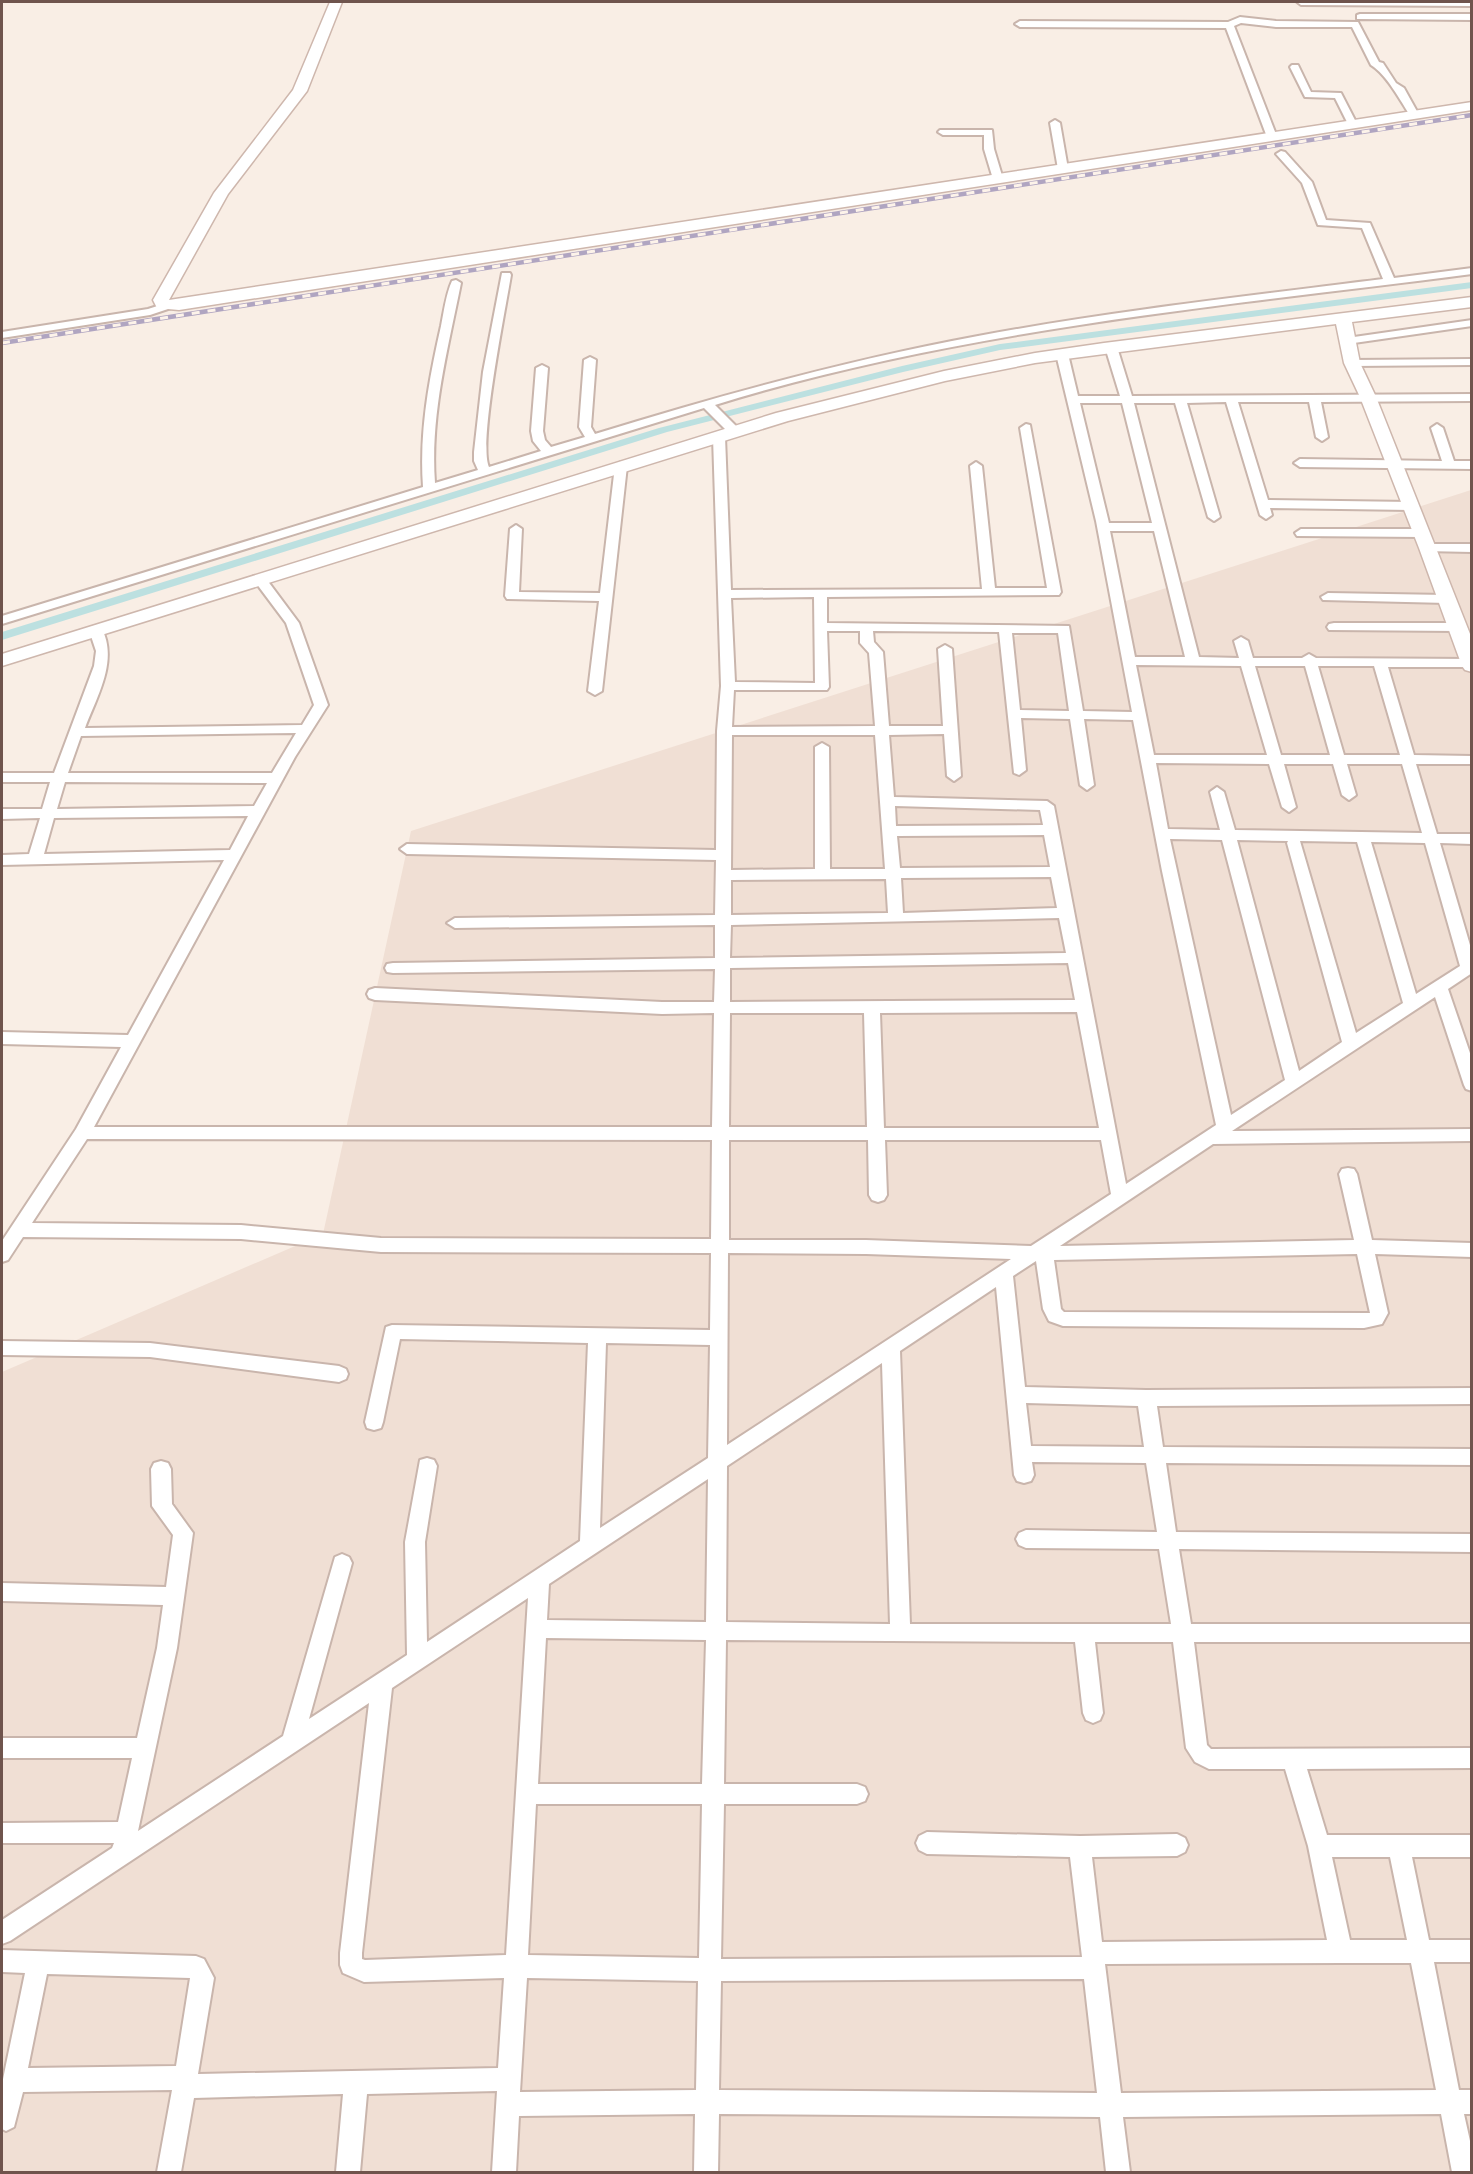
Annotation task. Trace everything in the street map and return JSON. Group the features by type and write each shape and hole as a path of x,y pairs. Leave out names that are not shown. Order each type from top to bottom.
{"street":[{"path":"167,306 161,304 161,300 221,193 300,91 336,2"},
{"path":"1301,2 1472,3"},
{"path":"1360,17 1472,17"},
{"path":"1020,24 1229,25 1240,20 1276,24 1355,24 1376,64 1380,65 1393,85 1399,88 1414,115"},
{"path":"1229,25 1272,137"},
{"path":"1295,67 1308,95 1338,95 1352,124"},
{"path":"2,335 150,312 167,306 1472,106"},
{"path":"1055,123 1063,169"},
{"path":"943,132 989,132 986,143 993,156 998,179"},
{"path":"1281,154 1307,182 1322,223 1366,225 1390,282"},
{"path":"2,620 592,439 843,368 1010,333 1126,315 1472,272"},
{"path":"485,472 480,461 481,440 489,372 506,275"},
{"path":"429,489 427,470 435,384 456,283"},
{"path":"2,660 727,431 944,376 1111,347 1472,302"},
{"path":"1130,661 1310,660 1471,664 1395,465 1352,363 1342,319"},
{"path":"1347,341 1472,323"},
{"path":"1111,347 1160,527 1192,662"},
{"path":"1062,354 1104,527 1162,834 1226,1127"},
{"path":"590,360 585,428 592,439"},
{"path":"1352,363 1472,362"},
{"path":"542,368 537,431 539,441 549,452"},
{"path":"1314,397 1322,437"},
{"path":"1073,400 1472,397"},
{"path":"1231,398 1264,510 1411,506"},
{"path":"1180,399 1214,517"},
{"path":"706,2172 716,1631 724,731 728,686 725,594 727,431 708,405"},
{"path":"725,594 1054,592 1026,428"},
{"path":"1437,428 1449,465"},
{"path":"1300,463 1472,465"},
{"path":"595,691 621,466"},
{"path":"976,466 989,592"},
{"path":"1104,527 1160,527"},
{"path":"516,529 512,596 607,597"},
{"path":"1301,533 1425,541 1472,548"},
{"path":"2,1254 82,1133 258,812 321,705 292,623 259,579"},
{"path":"728,686 822,687 820,593"},
{"path":"1328,597 1447,599"},
{"path":"821,627 1064,629 1087,785"},
{"path":"866,627 867,643 876,652 896,918"},
{"path":"1334,627 1457,627"},
{"path":"1005,628 1019,770"},
{"path":"35,859 59,777 78,732 101,666 103,651 96,630"},
{"path":"1241,640 1289,807"},
{"path":"945,650 954,776"},
{"path":"1310,660 1349,795"},
{"path":"2,1933 124,1843 292,1742 1470,966 1380,663"},
{"path":"1014,714 1140,716"},
{"path":"78,732 305,729"},
{"path":"724,731 951,730"},
{"path":"822,747 823,874"},
{"path":"1148,759 1408,758 1472,760"},
{"path":"2,777 277,778"},
{"path":"1217,792 1294,1082"},
{"path":"888,801 1047,806 1065,913 1120,1196"},
{"path":"2,814 258,812"},
{"path":"891,831 1051,830"},
{"path":"1162,834 1472,839"},
{"path":"1294,843 1351,1044"},
{"path":"1364,843 1411,1004"},
{"path":"407,849 723,855"},
{"path":"2,860 234,855"},
{"path":"723,875 1058,872"},
{"path":"455,923 896,918 1065,913"},
{"path":"393,968 1074,958"},
{"path":"1439,986 1472,1085"},
{"path":"375,994 662,1008 1084,1006"},
{"path":"872,1007 878,1195"},
{"path":"2,1038 132,1041"},
{"path":"82,1133 1108,1134"},
{"path":"1208,1138 1472,1135"},
{"path":"1039,1252 1052,1309 1055,1316 1062,1319 1364,1321 1376,1319 1380,1313 1348,1174"},
{"path":"18,1230 241,1232 381,1245 866,1247 1039,1252 1365,1247 1472,1250"},
{"path":"1004,1272 1024,1475"},
{"path":"375,1422 392,1332 719,1338"},
{"path":"590,1545 597,1336"},
{"path":"891,1347 900,1633"},
{"path":"2,1348 150,1350 339,1374"},
{"path":"1017,1395 1146,1398 1472,1396"},
{"path":"1146,1398 1182,1631 1197,1748 1202,1755 1209,1759 1472,1758"},
{"path":"1022,1454 1472,1457"},
{"path":"417,1659 415,1542 427,1466"},
{"path":"124,1843 167,1648 183,1533 162,1506 161,1469"},
{"path":"1026,1539 1472,1544"},
{"path":"292,1742 342,1563"},
{"path":"504,2172 537,1629 538,1579"},
{"path":"2,1592 174,1596"},
{"path":"537,1629 900,1633 1182,1631 1472,1633"},
{"path":"1084,1632 1093,1713"},
{"path":"382,1682 351,1965 363,1971 516,1966 710,1970 1472,1950"},
{"path":"2,1748 145,1748"},
{"path":"1293,1759 1319,1846 1341,1952"},
{"path":"527,1794 857,1794"},
{"path":"2,1833 124,1843"},
{"path":"927,1843 1080,1847 1177,1845"},
{"path":"1319,1846 1472,1846"},
{"path":"1400,1846 1419,1951 1460,2102 1464,2172"},
{"path":"1080,1847 1118,2172"},
{"path":"2,1961 38,1964 196,1967 203,1978 169,2172"},
{"path":"6,2118 38,1964"},
{"path":"14,2080 356,2084 510,2079"},
{"path":"348,2172 356,2084"},
{"path":"508,2104 708,2102 1109,2105 1460,2102"}],"shaded area":[{"path":"1471,490 1471,2172 2,2172 2,1372 323,1234 411,831"}],"waterway":[{"path":"2,636 663,430 902,369 1000,347 1472,285"}],"railway":[{"path":"2,343 1472,115"}]}
